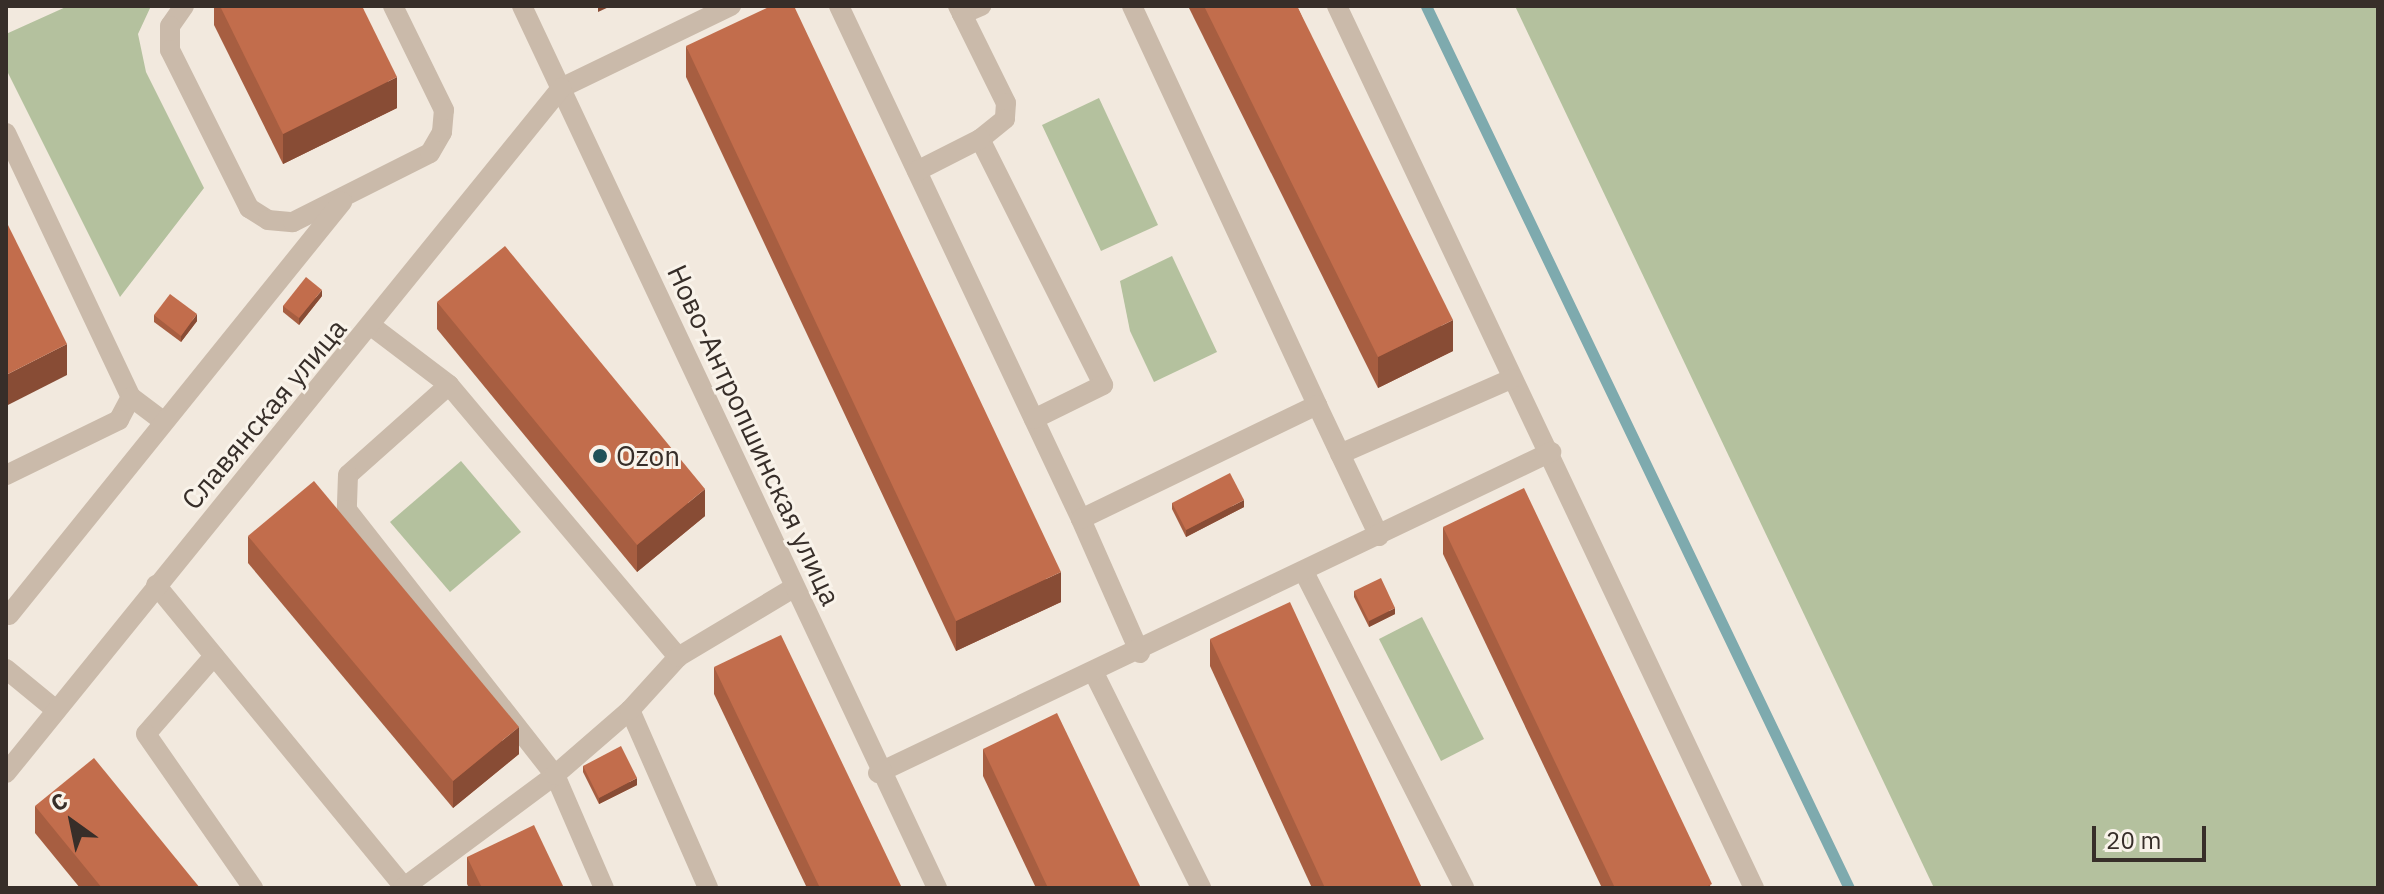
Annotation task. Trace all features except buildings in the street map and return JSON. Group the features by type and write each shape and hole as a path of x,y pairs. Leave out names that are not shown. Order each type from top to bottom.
{"street":[{"path":"184,6 170,26 170,50 249,208 268,220 293,222 430,153 442,132 444,110 393,6"},
{"name":"Ново-Антропшинская улица","path":"522,6 795,587 878,773 937,888"},
{"path":"561,88 731,6"},
{"path":"839,6 1081,519 1140,653"},
{"path":"1132,6 1379,536"},
{"path":"1337,6 1511,379 1551,452 1754,888"},
{"path":"917,171 980,139 1005,119 1006,103 967,9"},
{"name":"Славянская улица","path":"6,773 156,585 374,328 561,88"},
{"path":"6,133 131,397 163,421"},
{"path":"980,139 1103,385 1034,419"},
{"path":"9,615 347,196"},
{"path":"374,328 449,385 678,657"},
{"path":"1340,454 1511,379"},
{"path":"449,385 348,475 347,510 555,775 604,888"},
{"path":"6,475 119,420 131,397"},
{"path":"1081,519 1317,405"},
{"path":"878,773 1095,675 1551,452"},
{"path":"1304,572 1464,888"},
{"path":"156,585 404,888 555,775 630,710 678,657 795,587"},
{"path":"214,656 146,734 253,888"},
{"path":"6,669 56,710"},
{"path":"1095,675 1201,888"},
{"path":"630,710 708,888"}],"green space":[{"path":"68,6 151,6 138,34 146,72 204,188 120,297 6,69 6,34"},
{"path":"1515,6 2378,6 2378,888 1934,888"},
{"path":"1099,98 1158,225 1101,251 1042,125"},
{"path":"1172,256 1217,352 1154,382 1130,331 1120,281"},
{"path":"461,461 521,532 450,592 390,522"},
{"path":"1422,617 1484,739 1441,761 1379,639"}],"waterway":[{"path":"1426,6 1849,888"}],"place":[{"name":"Ozon","path":"600,456"}]}
